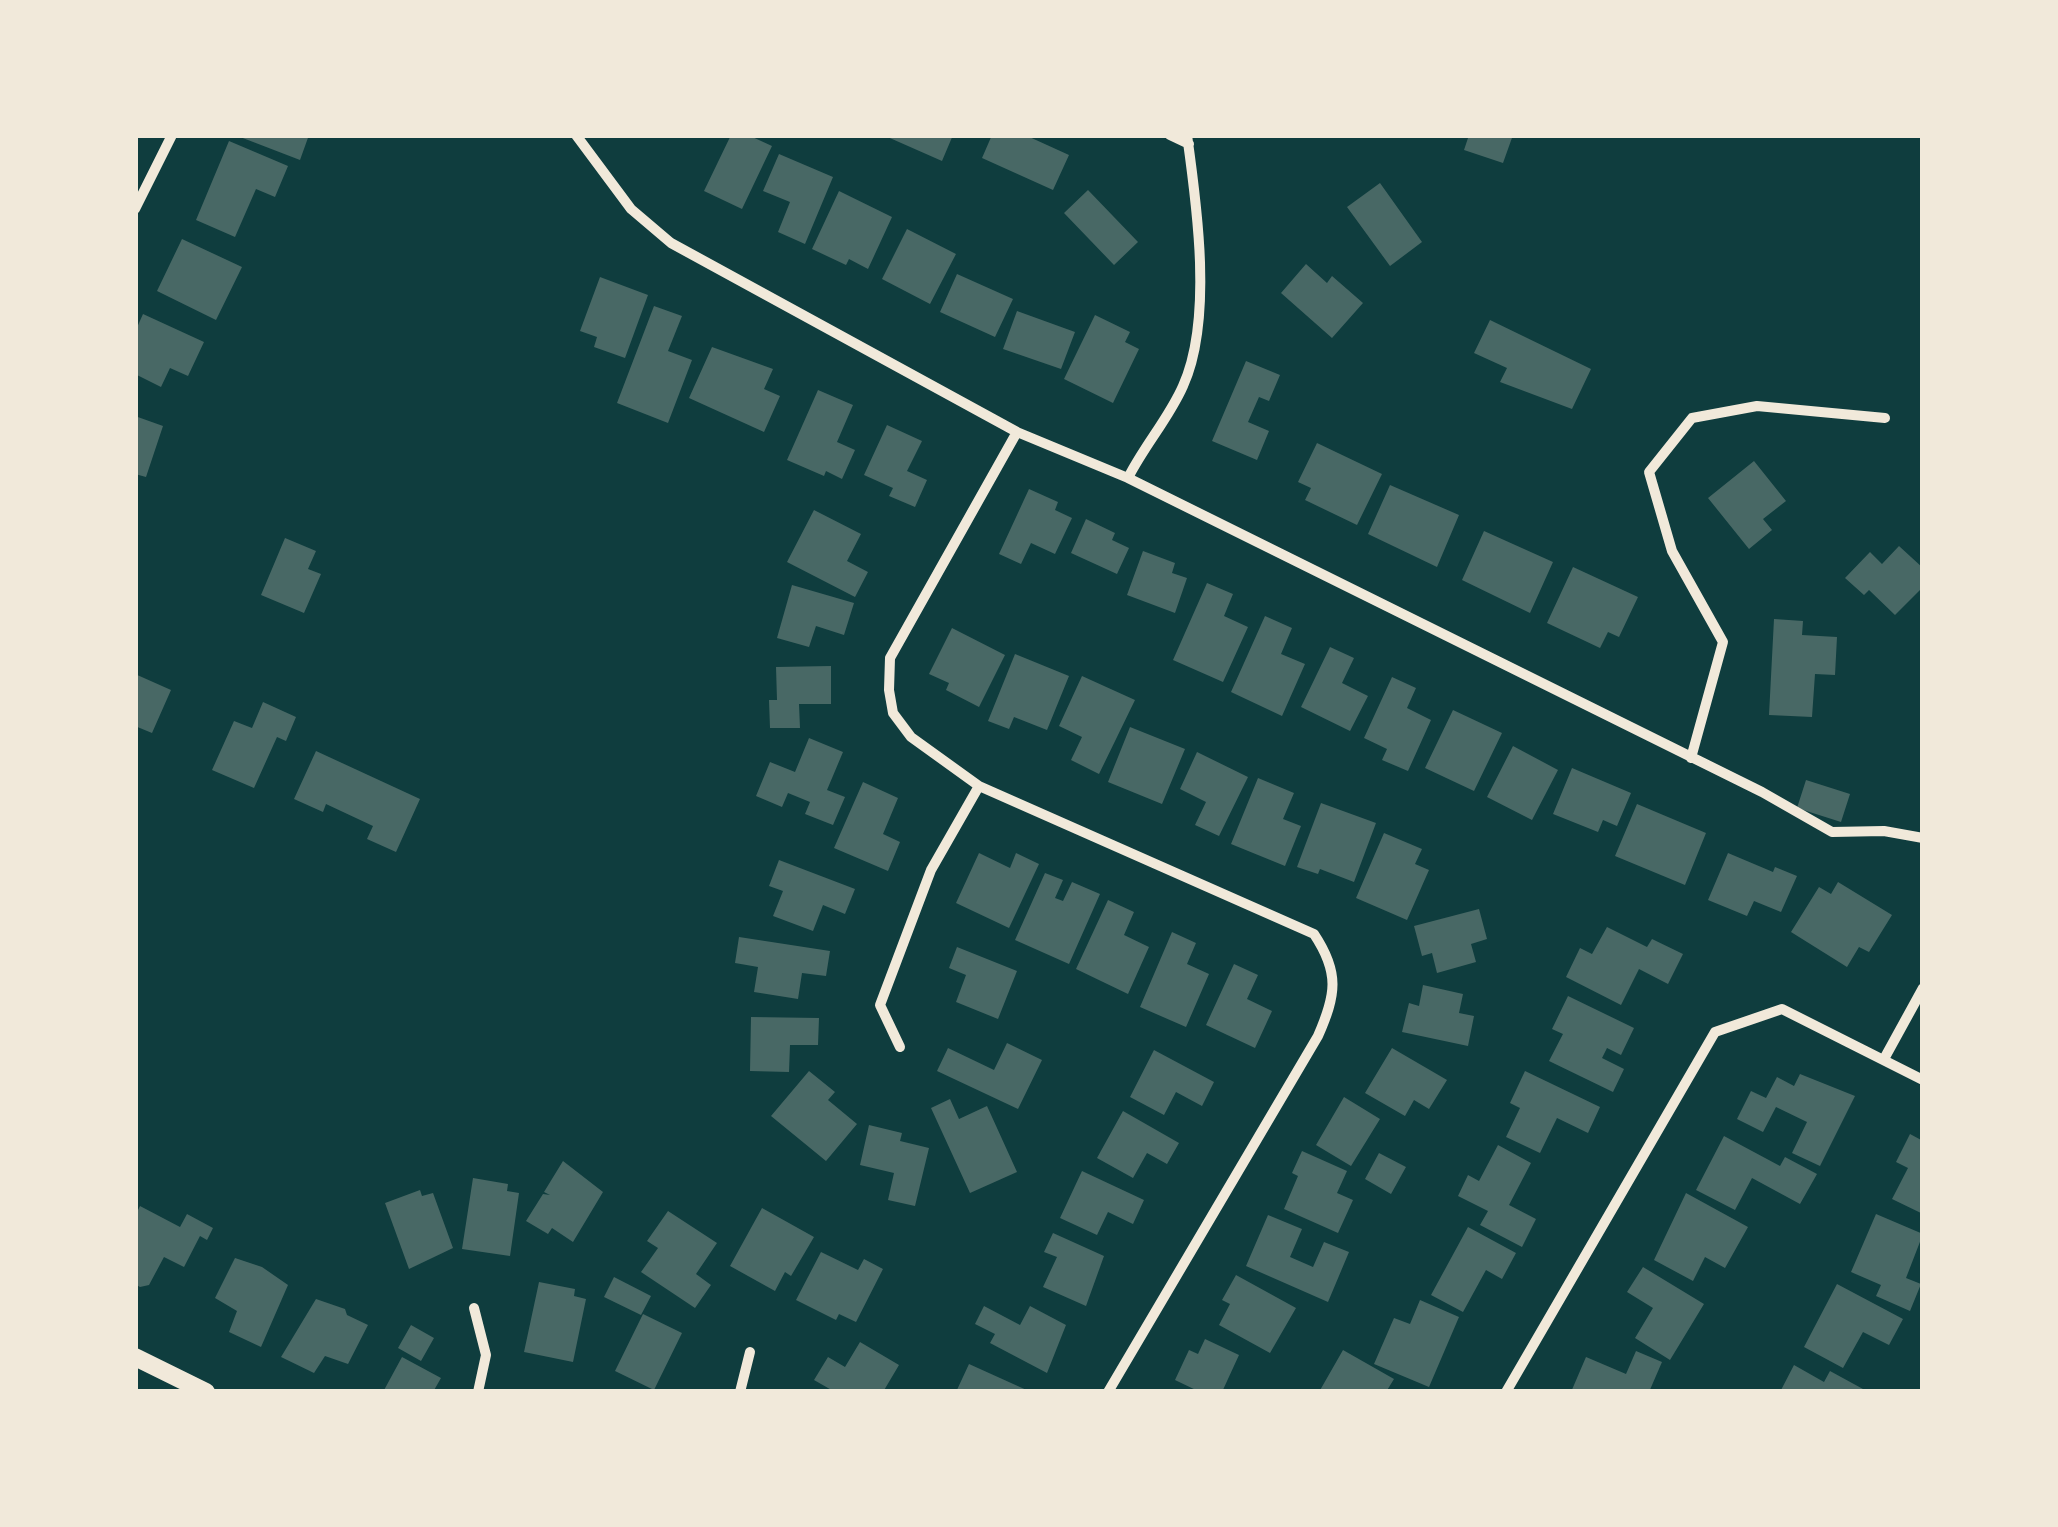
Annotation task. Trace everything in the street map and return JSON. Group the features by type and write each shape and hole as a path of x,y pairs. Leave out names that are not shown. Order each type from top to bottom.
{"street":[{"path":"135,209 172,135"},
{"path":"576,135 631,209 671,243 1017,432 1128,478 1832,832 1884,831 1923,838"},
{"path":"1128,478 1183,386 1196,345 1198,262 1188,139 1170,135"},
{"path":"1691,758 1723,642 1672,551 1649,472 1692,418 1757,406 1885,418"},
{"path":"1017,432 890,658 888,690 893,714 911,737 979,786 1314,934 1332,961 1332,1003 1318,1036 1108,1392"},
{"path":"900,1047 880,1005 930,870 979,786"},
{"path":"1884,1059 1923,988"},
{"path":"1506,1392 1715,1032 1782,1009 1923,1080"},
{"path":"474,1308 486,1356 478,1392"},
{"path":"740,1392 750,1352"},
{"path":"135,1357 206,1392"}],"building":[{"path":"235,135 309,135 300,160"},
{"path":"731,135 748,135 772,146 742,209 704,191"},
{"path":"883,135 953,135 942,161"},
{"path":"992,135 1025,135 1069,155 1053,190 982,158"},
{"path":"1469,135 1513,135 1503,163 1464,150"},
{"path":"229,141 288,166 275,197 256,189 235,237 196,220"},
{"path":"779,154 833,177 805,244 778,232 790,202 763,191"},
{"path":"1380,183 1422,242 1390,266 1347,207"},
{"path":"1088,190 1138,242 1114,265 1064,213"},
{"path":"839,191 892,217 868,269 849,259 846,265 812,249"},
{"path":"907,229 956,254 930,304 882,279"},
{"path":"182,239 242,267 216,320 157,291"},
{"path":"1306,264 1327,283 1332,276 1363,303 1332,338 1281,293"},
{"path":"957,274 1013,299 995,337 940,312"},
{"path":"600,277 648,295 625,358 594,347 597,337 580,331"},
{"path":"654,306 682,316 668,351 692,360 668,423 617,403"},
{"path":"1017,311 1075,332 1061,369 1003,349"},
{"path":"143,314 204,342 188,376 170,368 161,387 135,374 135,332"},
{"path":"1095,315 1130,332 1125,342 1139,349 1113,403 1064,379"},
{"path":"1490,320 1591,369 1572,409 1500,382 1507,368 1474,353"},
{"path":"712,347 773,369 764,389 780,396 764,432 689,398"},
{"path":"1246,361 1280,375 1269,401 1259,397 1248,422 1269,431 1257,460 1212,441"},
{"path":"818,390 853,405 837,442 855,450 842,479 826,471 824,476 787,460"},
{"path":"135,416 163,426 146,477 135,474"},
{"path":"887,425 922,441 907,471 927,480 915,507 889,496 893,488 864,475"},
{"path":"1317,443 1382,474 1357,525 1305,500 1311,488 1298,482"},
{"path":"1754,461 1786,501 1763,519 1772,530 1749,549 1708,498"},
{"path":"1390,485 1459,515 1437,567 1368,534"},
{"path":"1029,489 1058,502 1055,510 1072,518 1055,554 1031,543 1021,564 999,554"},
{"path":"814,510 861,534 847,561 868,572 855,597 787,562"},
{"path":"1086,519 1115,533 1112,540 1129,548 1117,574 1071,553"},
{"path":"1484,531 1553,562 1530,613 1462,580"},
{"path":"285,538 316,551 308,569 321,574 304,613 261,595"},
{"path":"1899,546 1923,568 1923,587 1895,615 1869,590 1864,595 1845,578 1870,552 1882,564"},
{"path":"1143,551 1175,563 1172,573 1187,578 1175,613 1127,595"},
{"path":"1573,567 1638,597 1619,637 1608,632 1600,648 1547,623"},
{"path":"1207,583 1233,594 1224,616 1248,627 1223,682 1173,660"},
{"path":"792,585 854,603 844,635 816,626 809,647 777,638"},
{"path":"1265,616 1292,628 1281,654 1305,664 1282,716 1231,692"},
{"path":"1774,619 1803,621 1802,635 1837,637 1835,675 1815,674 1812,717 1769,715"},
{"path":"952,628 1005,655 979,707 946,690 949,683 929,674"},
{"path":"1330,647 1354,658 1342,683 1368,696 1350,731 1301,707"},
{"path":"1015,654 1069,676 1047,730 1014,717 1009,729 988,721"},
{"path":"831,666 831,704 799,704 800,728 770,728 769,700 777,700 776,667"},
{"path":"135,674 171,690 152,733 135,726"},
{"path":"1082,676 1135,700 1099,774 1071,760 1082,737 1059,726"},
{"path":"1392,677 1416,688 1407,708 1431,720 1408,771 1382,760 1387,749 1364,738"},
{"path":"263,702 296,717 286,741 277,737 254,788 212,770 234,721 252,728"},
{"path":"1453,710 1502,733 1474,791 1425,768"},
{"path":"1130,727 1185,749 1162,804 1108,782"},
{"path":"809,738 843,752 827,790 845,797 833,825 805,814 810,802 788,793 782,807 756,796 770,762 795,772"},
{"path":"1513,746 1558,770 1532,820 1487,797"},
{"path":"316,751 420,799 396,852 367,839 373,826 326,804 323,812 294,799"},
{"path":"1197,752 1248,777 1219,836 1195,825 1206,802 1180,789"},
{"path":"1572,768 1631,793 1617,826 1603,820 1598,832 1553,814"},
{"path":"1258,778 1294,793 1283,819 1301,826 1285,866 1231,844"},
{"path":"1806,780 1850,794 1841,822 1797,808"},
{"path":"863,782 898,798 883,834 900,842 888,871 834,848"},
{"path":"1321,803 1376,823 1354,882 1320,869 1318,874 1297,867"},
{"path":"1637,804 1706,833 1685,885 1615,856"},
{"path":"1384,833 1422,849 1415,864 1429,870 1407,920 1356,898"},
{"path":"979,853 1010,868 1016,853 1039,864 1009,928 956,903"},
{"path":"1728,853 1773,872 1775,867 1797,876 1781,912 1754,901 1747,916 1708,900"},
{"path":"779,860 855,889 845,914 823,905 813,931 773,916 783,891 769,886"},
{"path":"1045,873 1063,880 1055,898 1063,901 1072,882 1100,894 1069,964 1015,940"},
{"path":"1838,882 1892,915 1869,952 1859,947 1847,967 1791,932 1819,887 1831,894"},
{"path":"1108,900 1134,912 1124,935 1149,947 1128,994 1076,969"},
{"path":"1479,909 1487,939 1471,944 1476,962 1437,973 1432,953 1422,956 1414,926"},
{"path":"1607,927 1647,947 1652,939 1683,954 1668,984 1639,969 1621,1005 1566,977 1580,948 1592,954"},
{"path":"1172,932 1196,943 1187,964 1209,974 1186,1027 1140,1007"},
{"path":"739,937 830,951 826,976 802,973 798,999 754,992 758,967 735,963"},
{"path":"957,947 1017,971 998,1019 956,1002 966,975 949,968"},
{"path":"1234,964 1258,975 1247,999 1272,1011 1255,1048 1206,1025"},
{"path":"1423,985 1463,994 1459,1013 1474,1016 1468,1046 1402,1032 1409,1003 1419,1006"},
{"path":"1568,996 1634,1028 1621,1055 1607,1048 1602,1058 1624,1069 1613,1092 1549,1061 1563,1034 1552,1029"},
{"path":"751,1017 819,1018 818,1045 790,1045 789,1072 750,1071"},
{"path":"1007,1043 1042,1060 1018,1109 937,1071 948,1048 994,1070"},
{"path":"1392,1048 1447,1080 1429,1109 1414,1100 1405,1116 1365,1093"},
{"path":"1154,1050 1214,1082 1202,1106 1176,1092 1164,1115 1130,1097"},
{"path":"809,1071 835,1092 828,1100 857,1124 826,1161 771,1116"},
{"path":"1525,1071 1600,1107 1588,1133 1557,1118 1540,1153 1506,1137 1520,1108 1510,1103"},
{"path":"1800,1074 1855,1096 1820,1166 1792,1153 1807,1122 1776,1107 1763,1132 1737,1119 1751,1091 1766,1098 1777,1077 1794,1086"},
{"path":"1344,1097 1380,1119 1351,1166 1316,1145"},
{"path":"950,1099 959,1119 987,1106 1017,1172 970,1193 931,1108"},
{"path":"1123,1111 1179,1143 1167,1164 1147,1153 1133,1178 1097,1158"},
{"path":"869,1125 902,1133 900,1141 929,1148 915,1206 888,1200 894,1173 860,1165"},
{"path":"1910,1134 1923,1141 1923,1214 1892,1199 1908,1168 1896,1162"},
{"path":"1724,1136 1780,1166 1785,1157 1817,1174 1800,1204 1752,1178 1735,1210 1696,1190"},
{"path":"1498,1145 1531,1163 1509,1205 1536,1219 1522,1247 1480,1225 1488,1211 1458,1196 1468,1175 1479,1181"},
{"path":"1302,1151 1347,1171 1337,1193 1353,1200 1338,1233 1284,1209 1298,1176 1292,1173"},
{"path":"1379,1153 1406,1167 1391,1194 1365,1179"},
{"path":"563,1161 603,1192 573,1242 552,1228 548,1234 526,1221 543,1194 550,1195 544,1192"},
{"path":"1082,1171 1144,1200 1133,1224 1108,1212 1097,1235 1060,1218"},
{"path":"473,1178 508,1184 507,1191 519,1193 510,1256 462,1249"},
{"path":"420,1190 422,1196 433,1193 453,1248 409,1269 385,1203"},
{"path":"1686,1193 1748,1227 1725,1268 1705,1257 1693,1281 1654,1260"},
{"path":"140,1206 180,1227 187,1214 213,1228 207,1240 200,1236 184,1267 164,1257 149,1285 140,1287 135,1284 135,1216"},
{"path":"762,1208 814,1237 791,1276 785,1272 775,1291 730,1266"},
{"path":"668,1211 717,1243 696,1274 711,1285 695,1308 641,1272 658,1248 647,1241"},
{"path":"1876,1214 1923,1234 1906,1278 1921,1284 1910,1311 1876,1296 1881,1285 1851,1272"},
{"path":"1268,1215 1302,1229 1290,1257 1313,1267 1324,1242 1349,1252 1328,1302 1246,1266"},
{"path":"1468,1227 1516,1253 1502,1279 1486,1270 1463,1312 1431,1295"},
{"path":"1053,1233 1104,1256 1086,1306 1043,1287 1057,1257 1044,1252"},
{"path":"821,1252 858,1270 864,1259 883,1269 856,1322 839,1314 836,1320 796,1300"},
{"path":"235,1258 262,1267 288,1285 261,1347 229,1332 237,1311 215,1298"},
{"path":"1643,1267 1704,1304 1670,1360 1635,1338 1653,1308 1627,1292"},
{"path":"1236,1275 1296,1308 1270,1353 1219,1325 1230,1304 1222,1300"},
{"path":"614,1277 651,1296 641,1315 604,1297"},
{"path":"539,1282 575,1289 574,1296 586,1299 573,1362 524,1352"},
{"path":"1837,1284 1903,1319 1889,1345 1863,1332 1843,1368 1804,1347"},
{"path":"316,1299 345,1309 347,1315 368,1325 348,1364 325,1356 314,1373 281,1357"},
{"path":"1420,1300 1459,1317 1429,1387 1374,1364 1394,1318 1410,1324"},
{"path":"984,1306 1020,1325 1030,1306 1066,1325 1047,1373 990,1343 995,1334 975,1324"},
{"path":"643,1314 682,1333 654,1390 615,1371"},
{"path":"411,1325 434,1338 421,1361 398,1348"},
{"path":"1205,1339 1239,1355 1222,1392 1200,1392 1175,1380 1189,1350 1198,1354"},
{"path":"860,1342 899,1365 883,1392 835,1392 814,1380 828,1357 845,1367"},
{"path":"1343,1350 1394,1379 1386,1392 1319,1392"},
{"path":"1636,1351 1662,1362 1649,1392 1571,1392 1586,1357 1626,1374"},
{"path":"402,1357 441,1378 433,1392 383,1392"},
{"path":"969,1364 1031,1392 956,1392"},
{"path":"1794,1365 1824,1382 1830,1371 1863,1389 1780,1392"}]}
